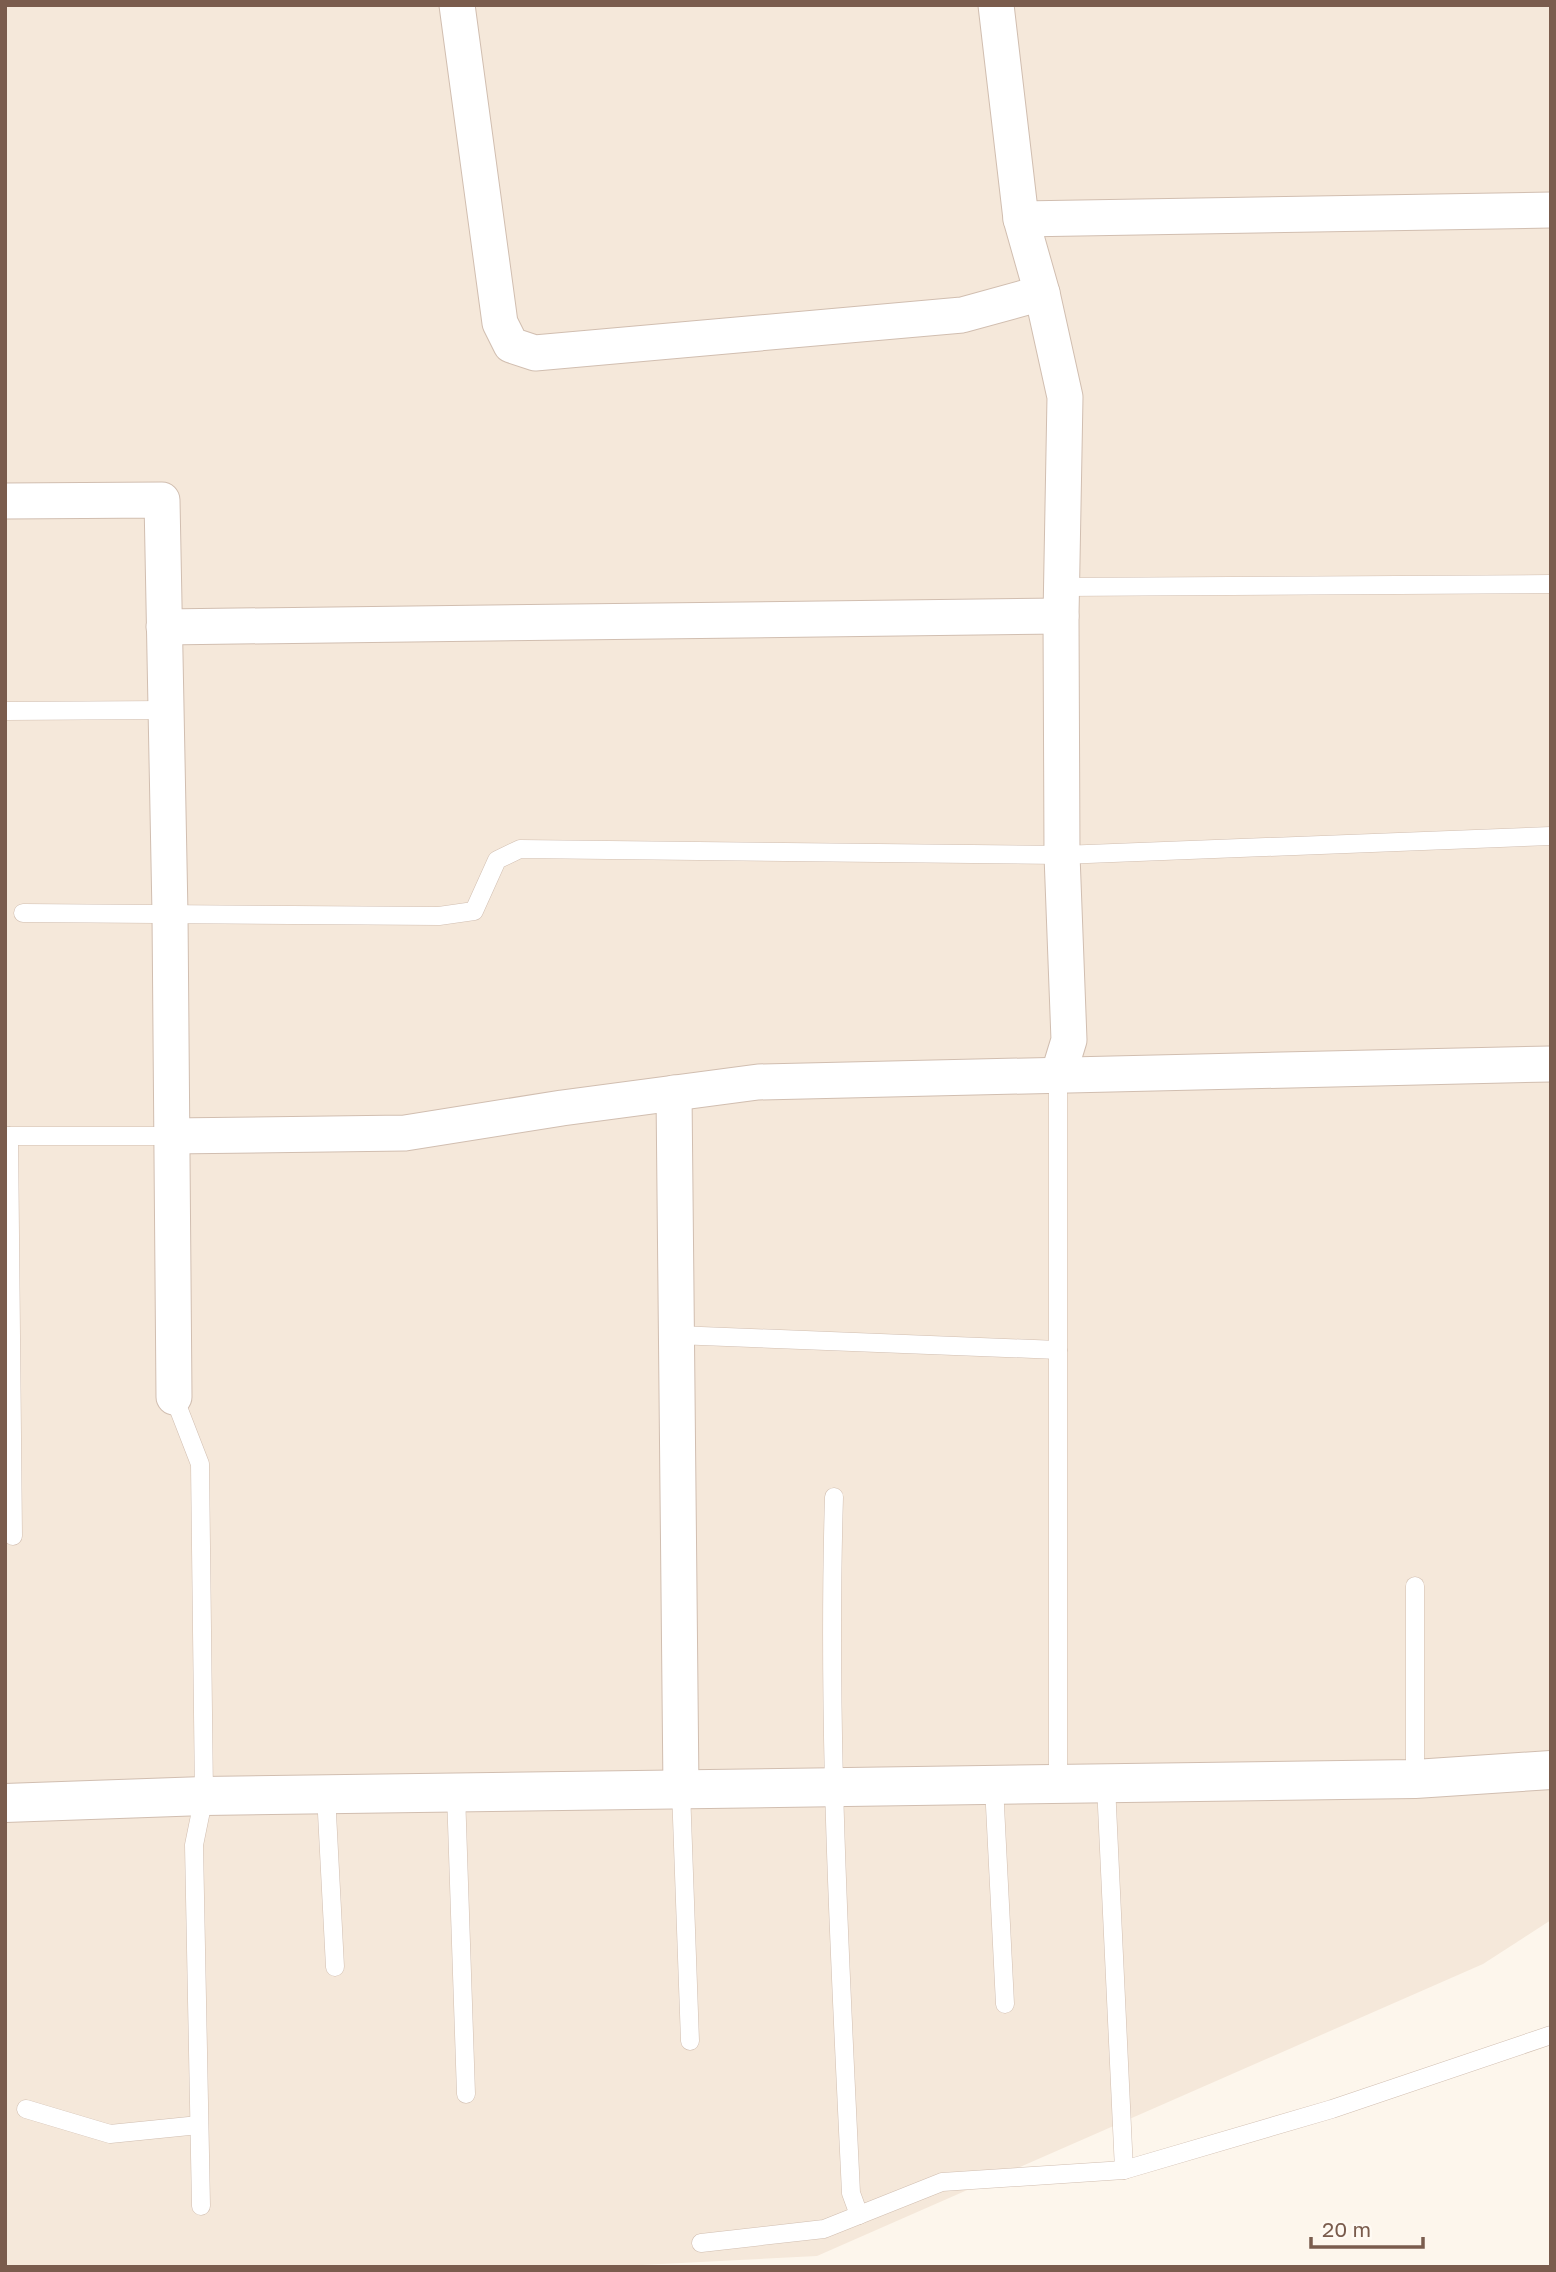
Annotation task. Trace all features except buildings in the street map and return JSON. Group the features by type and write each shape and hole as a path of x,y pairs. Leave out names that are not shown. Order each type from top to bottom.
{"street":[{"path":"457,5 500,323 511,345 535,353 962,315 1042,293"},
{"path":"996,5 1021,219 1042,293 1065,397 1061,601 1062,855 1069,1040 1058,1076"},
{"path":"1021,219 1551,210"},
{"path":"5,501 162,500 170,914 174,1397"},
{"path":"164,627 1061,601"},
{"path":"170,1136 405,1133 758,1082 1551,1064"},
{"path":"674,1093 681,1790"},
{"path":"5,1804 204,1796 1415,1779 1551,1770"}],"lane":[{"path":"1061,601 1551,584"},
{"path":"5,711 166,710"},
{"path":"23,914 439,916 474,911 497,860 520,849 1062,855 1551,836"},
{"path":"1058,1076 1058,1786"},
{"path":"13,1536 7,1136 170,1136"},
{"path":"676,1335 1058,1350"},
{"path":"174,1397 200,1464 204,1796 194,1845 201,2206"},
{"path":"834,1497 830,1638 833,1788 850,2193 859,2215"},
{"path":"1415,1586 1415,1779"},
{"path":"1106,1785 1124,2171"},
{"path":"994,1787 1005,2004"},
{"path":"681,1790 690,2041"},
{"path":"456,1793 466,2094"},
{"path":"326,1794 335,1967"},
{"path":"701,2244 824,2229 942,2182 1124,2171 1332,2109 1551,2035"},
{"path":"26,2109 110,2134 199,2125"}],"shaded area":[{"path":"5,5 1551,5 1551,1920 1483,1964 817,2256 603,2267 5,2267"}]}
